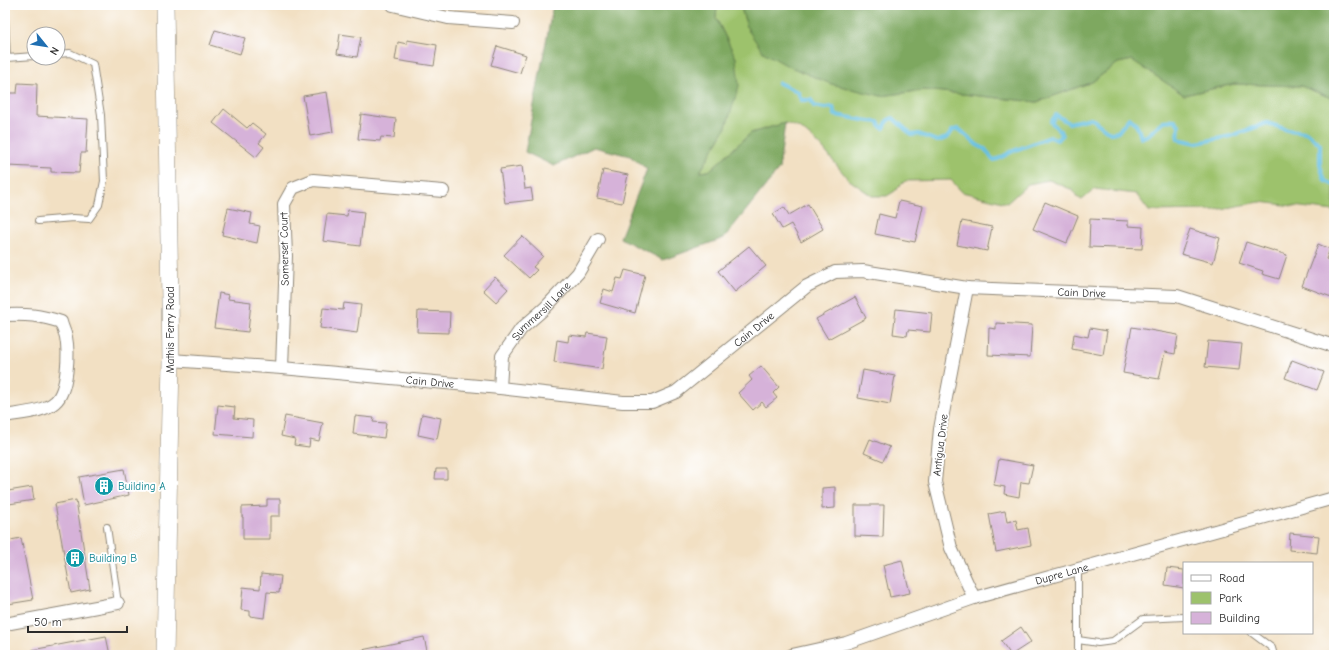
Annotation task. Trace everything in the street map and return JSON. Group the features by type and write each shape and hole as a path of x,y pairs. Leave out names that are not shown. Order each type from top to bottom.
{"main road":[{"name":"Mathis Ferry Road","path":"164,655 171,360 165,5"}],"street":[{"path":"393,5 448,18 512,23"},
{"name":"Somerset Court","path":"282,368 286,256 284,204 293,188 313,180 443,191"},
{"name":"Summersill Lane","path":"500,388 502,356 521,329 545,308 578,273 598,239"},
{"name":"Cain Drive","path":"171,360 282,368 500,388 623,402 652,402 676,392 807,286 835,272 863,271 967,288 1177,296 1334,346"},
{"name":"Antigua Drive","path":"967,288 940,429 935,482 951,548 974,598"},
{"path":"5,315 25,314 42,316 61,322 66,337 67,365 64,388 56,402 42,409 5,416"},
{"name":"Dupre Lane","path":"792,655 846,643 974,598 1334,498"},
{"path":"5,624 118,603"}],"lane":[{"path":"5,19 7,58 26,57"},
{"path":"38,221 73,218 89,219 99,205 104,181 101,115 93,64 70,53 66,53"},
{"path":"107,527 118,603"},
{"path":"1078,569 1078,655"},
{"path":"1078,640 1098,643 1113,641 1143,618 1183,617"},
{"path":"1253,634 1272,648 1274,655"}],"green space":[{"path":"553,5 717,5 716,18 736,58 739,86 726,127 700,172 709,171 751,133 785,123 779,169 724,238 663,260 620,238 647,169 630,156 594,147 554,166 525,152"},
{"path":"717,5 740,5 748,30 881,96 924,90 1037,102 1092,82 1118,63 1133,60 1184,95 1234,84 1301,86 1334,99 1334,211 1260,202 1215,210 1149,211 1136,194 1095,189 1082,200 1077,197 1073,190 1049,180 1028,184 1007,203 962,192 951,180 905,181 895,191 887,196 872,196 848,179 820,145 800,128 785,123 751,133 709,171 700,172 726,127 736,58 716,18"},
{"path":"740,5 1334,5 1334,99 1301,86 1234,84 1184,95 1132,60 1118,63 1092,82 1037,102 924,90 881,96 831,84 788,66 763,52 748,30"}],"building":[{"path":"215,30 245,38 240,54 210,45"},
{"path":"340,34 361,37 357,57 337,54"},
{"path":"407,40 437,45 434,66 395,60 398,42 407,44"},
{"path":"497,46 526,55 520,73 491,65"},
{"path":"18,83 37,84 36,116 88,119 86,153 81,153 79,173 51,172 51,168 8,166 9,155 5,155 5,93 17,93"},
{"path":"327,92 333,132 310,136 303,96"},
{"path":"224,109 247,128 252,123 266,134 259,143 264,147 256,157 213,123"},
{"path":"361,114 396,119 394,138 381,137 380,141 358,139"},
{"path":"522,166 525,189 531,188 533,200 505,203 500,169"},
{"path":"603,170 628,175 622,203 597,198"},
{"path":"899,201 923,206 915,242 875,234 879,214 895,218"},
{"path":"1045,202 1078,216 1067,243 1033,229"},
{"path":"808,204 823,229 801,242 791,224 782,229 773,214 784,207 789,215"},
{"path":"228,208 252,213 250,224 260,226 257,243 222,235"},
{"path":"348,210 364,212 360,246 323,241 327,214 347,216"},
{"path":"1090,219 1128,221 1128,226 1143,227 1142,249 1089,247"},
{"path":"962,221 992,227 987,251 957,245"},
{"path":"1190,229 1220,238 1213,263 1181,254"},
{"path":"522,236 543,256 533,267 537,270 529,278 504,255"},
{"path":"1246,242 1287,255 1279,279 1262,274 1263,271 1239,263"},
{"path":"1318,244 1330,249 1326,259 1334,262 1334,298 1302,286"},
{"path":"749,246 766,266 735,292 718,271"},
{"path":"625,270 645,275 635,313 600,303 604,289 613,292 617,278 622,279"},
{"path":"495,277 508,289 496,302 483,290"},
{"path":"219,293 229,295 228,299 251,302 248,332 214,328"},
{"path":"855,297 866,318 828,339 816,319"},
{"path":"344,303 361,305 357,333 320,328 323,308 343,310"},
{"path":"896,309 932,313 930,332 908,330 907,336 893,334"},
{"path":"418,311 450,312 449,333 417,332"},
{"path":"996,323 1032,325 1030,357 988,355 989,328 996,329"},
{"path":"1132,327 1178,335 1175,354 1165,352 1159,379 1123,373"},
{"path":"1090,328 1107,331 1103,355 1072,349 1074,334 1088,337"},
{"path":"587,333 607,336 602,369 554,362 557,340 568,342 569,335 586,337"},
{"path":"1208,341 1242,344 1239,370 1205,367"},
{"path":"1292,360 1324,372 1317,390 1285,378"},
{"path":"761,366 779,387 773,393 777,398 766,407 762,402 753,410 738,393 752,380 749,376"},
{"path":"863,370 895,376 890,404 858,398"},
{"path":"218,405 235,407 234,418 253,420 252,437 215,434"},
{"path":"422,414 441,418 437,439 418,435"},
{"path":"285,416 323,423 319,441 310,439 309,447 294,445 295,439 281,436"},
{"path":"355,416 374,418 373,422 386,423 384,438 353,434"},
{"path":"870,439 890,447 883,461 864,453"},
{"path":"999,459 1033,465 1029,483 1021,482 1019,497 1004,494 1005,487 994,485"},
{"name":"Building A","path":"124,469 129,495 84,505 79,477"},
{"path":"436,469 447,469 447,479 435,479"},
{"path":"32,487 34,500 9,504 8,491"},
{"path":"835,487 835,508 822,509 822,488"},
{"path":"267,499 280,499 280,516 270,516 270,539 243,539 242,507 267,506"},
{"name":"Building B","path":"76,500 90,589 71,593 55,504"},
{"path":"855,505 884,505 883,537 855,536"},
{"path":"1005,511 1007,522 1016,520 1018,530 1028,528 1031,545 996,552 989,514"},
{"path":"1290,533 1319,536 1317,553 1289,550"},
{"path":"21,538 33,600 8,604 5,587 5,541"},
{"path":"902,560 910,593 890,597 883,565"},
{"path":"1167,568 1183,570 1183,588 1165,585"},
{"path":"261,574 281,576 279,593 267,592 264,618 250,616 250,611 241,610 243,587 260,589"},
{"path":"1021,627 1031,642 1011,655 1001,641"},
{"path":"106,636 110,655 32,655 32,650"},
{"path":"424,637 428,655 362,655 362,650"}],"waterway":[{"path":"779,83 798,92 801,100 811,100 814,106 825,108 833,107 835,115 878,122 881,127 884,128 888,120 893,118 912,135 919,134 937,141 947,138 953,130 959,129 977,145 985,149 993,160 1050,137 1057,140 1062,136 1060,131 1051,122 1056,115 1069,123 1091,118 1110,133 1118,132 1129,118 1136,124 1141,138 1148,135 1163,121 1175,120 1179,125 1178,139 1197,143 1231,136 1267,123 1288,130 1306,132 1320,144 1320,165 1325,181 1334,185"}],"place":[{"name":"Building A","path":"104,486"},
{"name":"Building B","path":"75,558"}]}
